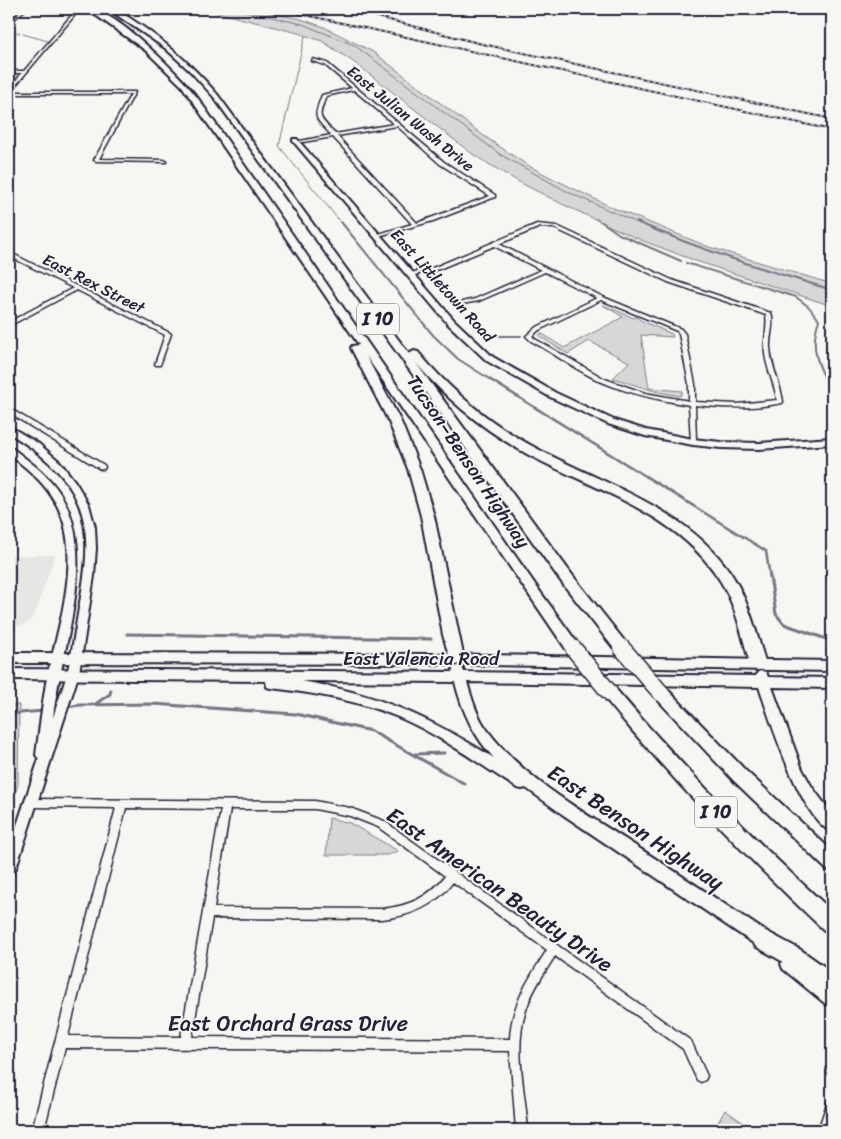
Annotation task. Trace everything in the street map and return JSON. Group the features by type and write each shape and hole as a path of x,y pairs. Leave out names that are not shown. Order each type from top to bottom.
{"highway":[{"name":"Tucson–Benson Highway","path":"91,10 140,42 165,64 191,92 531,590 608,692 644,734 734,830 832,924"},
{"name":"Tucson–Benson Highway","path":"112,10 169,48 208,87 568,580 621,647 740,776 832,864"},
{"path":"300,212 425,368 472,413 529,450 658,514 680,528 699,545 719,568 732,589 758,664"},
{"path":"326,289 396,423 414,467 430,530 456,660"},
{"path":"762,939 794,957 832,984"}],"main road":[{"name":"East Valencia Road","path":"9,658 456,660 832,666"},
{"name":"East Benson Highway","path":"456,660 468,704 481,733 516,771 586,821 762,939"},
{"path":"758,664 786,751 797,774 818,808 832,824"},
{"name":"East Valencia Road","path":"9,674 460,677 832,683"},
{"path":"207,676 318,688 353,696 388,708 432,728 586,821"}],"street":[{"path":"9,24 24,9"},
{"path":"9,92 72,16 73,14 68,9"},
{"path":"501,9 832,11"},
{"name":"East Julian Wash Drive","path":"313,60 326,64 442,163 493,196 416,225"},
{"path":"9,72 24,72"},
{"path":"353,88 324,95 318,112 319,119 416,225 377,236"},
{"path":"9,92 134,93 96,160 164,161"},
{"path":"296,141 398,125"},
{"name":"East Littletown Road","path":"296,141 451,322 490,359 552,395 611,422 645,433 693,442 760,446 832,441"},
{"path":"410,274 437,268 539,225 546,224 555,227 670,281 769,314 771,320 767,335 767,350 780,402 720,405 640,393 604,380 529,336 537,329 602,298"},
{"path":"495,244 602,298 679,330 692,384 693,442"},
{"name":"East Rex Street","path":"9,254 168,334 158,364"},
{"path":"464,303 477,300 545,270"},
{"path":"9,324 77,288"},
{"path":"9,410 102,467"},
{"path":"9,429 36,446 57,464 73,484 84,504 90,527 91,548 77,658 66,700 9,868"},
{"path":"9,450 43,477 60,498 70,526 74,554 72,582 53,673 40,776"},
{"name":"East American Beauty Drive","path":"31,803 315,805 350,812 381,824 687,1045 701,1076"},
{"path":"38,1130 122,804"},
{"path":"186,1042 226,804"},
{"path":"208,913 382,914 401,912 429,902 452,876"},
{"name":"East Benson Highway","path":"762,939 782,959 832,1000"},
{"path":"522,1130 515,1045 520,1008 532,984 554,949"},
{"name":"East Orchard Grass Drive","path":"61,1042 515,1045"},
{"path":"824,1130 832,1105"}],"shaded area":[{"path":"204,9 250,9 301,19 324,27 373,52 484,136 527,165 611,207 709,247 832,284 832,306 693,260 636,238 564,205 519,182 475,156 355,63 322,41"},
{"path":"603,305 634,318 636,317 672,334 673,337 641,335 649,388 682,391 682,394 679,396 654,391 613,378 629,362 589,341 568,354 539,336 541,333 564,348 623,317"},
{"path":"9,555 55,555 36,611 30,621 21,626 9,626"},
{"path":"9,705 19,705 18,785 9,810"},
{"path":"329,818 350,823 398,851 388,855 326,855"},
{"path":"725,1110 754,1130 714,1130"}],"waterway":[{"path":"236,9 302,24 354,45 501,155 570,193 640,224"},
{"path":"9,30 51,42"},
{"path":"305,36 279,146 342,224"},
{"path":"596,218 604,224"},
{"path":"341,222 433,335 458,359 491,380"},
{"path":"602,222 619,234 681,261"},
{"path":"637,222 709,251 832,290"},
{"path":"686,263 796,297 809,307 819,320 815,336 815,351 826,380"},
{"path":"488,336 521,336"},
{"path":"489,379 766,551 770,578"},
{"path":"825,379 832,391"},
{"path":"770,576 776,614 784,624 832,641"},
{"path":"127,634 431,639"},
{"path":"94,705 110,694 111,690"},
{"path":"94,705 153,704 296,714 371,731 465,784"},
{"path":"66,707 94,705"},
{"path":"9,714 43,711"},
{"path":"415,754 444,753"}],"railway":[{"path":"278,9 832,130"},
{"path":"347,9 478,43 832,119"}]}
